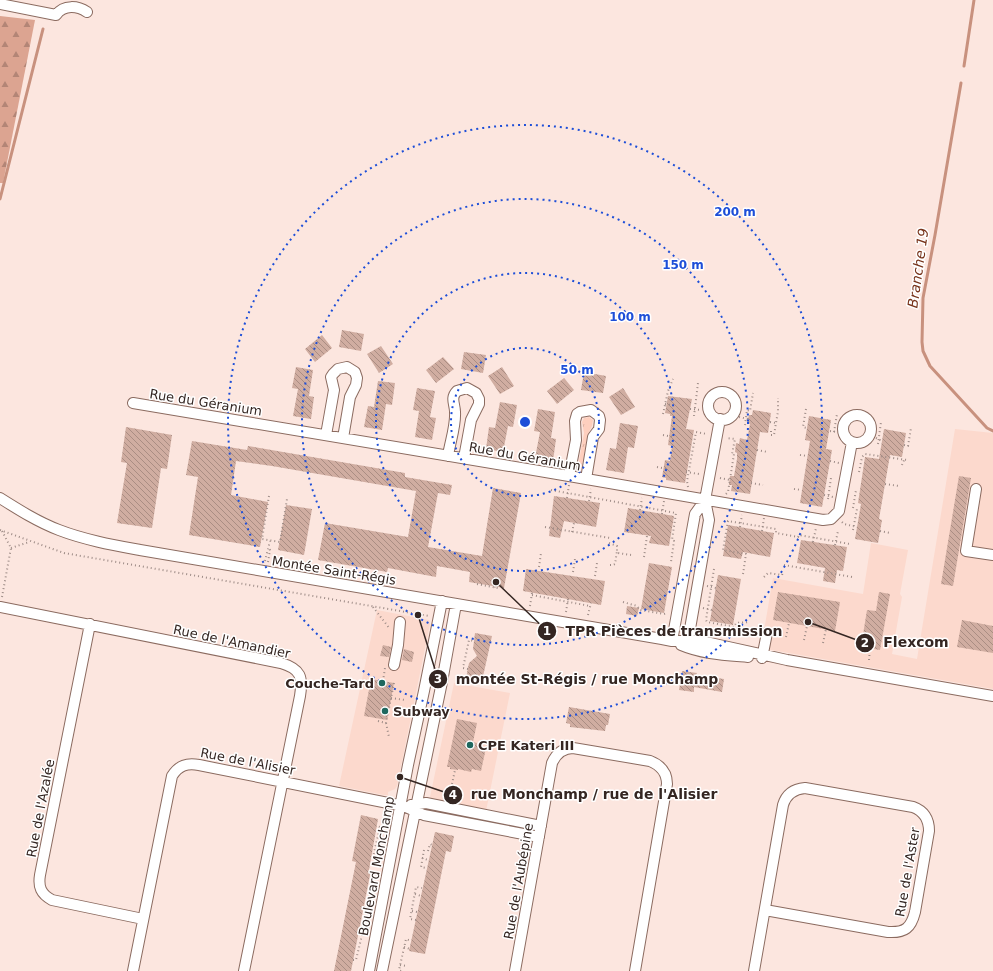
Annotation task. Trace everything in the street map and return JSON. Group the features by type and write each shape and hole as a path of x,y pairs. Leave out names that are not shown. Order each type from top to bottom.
{"street":[{"path":"0,4 56,15 62,9 70,7 81,8 87,12"},
{"path":"326,435 333,394 332,377 338,369 347,367 355,372 357,381 350,397 343,438"},
{"path":"448,456 455,412 453,400 457,391 467,388 476,393 479,404 471,420 464,458"},
{"name":"Rue du Géranium","path":"134,403 464,458 569,480 586,479 822,520 830,520 840,509 852,442"},
{"path":"569,480 576,440 576,418 580,412 591,410 599,416 600,424 594,438 586,479"},
{"path":"687,644 709,520 705,500 720,419"},
{"path":"976,489 966,550 993,555"},
{"name":"Montée Saint-Régis","path":"0,498 24,513 54,528 106,543 184,558 672,641 687,644 692,650 715,654 762,656 993,696"},
{"path":"672,641 695,514 705,500"},
{"name":"Boulevard Monchamp","path":"369,971 442,601"},
{"name":"Rue de l'Amandier","path":"1,604 90,624 281,662 298,671 301,680 300,696 244,971"},
{"name":"Boulevard Monchamp","path":"382,971 442,682 456,604"},
{"path":"390,664 398,645 400,622"},
{"name":"Rue de l'Azalée","path":"90,624 40,875 40,887 42,892 52,900 143,919"},
{"path":"762,656 767,633"},
{"name":"Rue de l'Aubépine","path":"515,971 552,762 558,754 565,749 573,748 650,761 656,763 663,770 667,779 635,971"},
{"name":"Rue de l'Alisier","path":"133,971 171,782 176,770 186,764 193,764 283,781 401,805 415,808 424,815 539,837"},
{"name":"Rue de l'Aster","path":"754,971 783,805 787,796 795,790 805,788 913,807 922,811 926,816 929,824 929,831 915,912 911,924 904,930 899,932 888,932 765,910"},
{"name":"Rue de l'Alisier","path":"415,808 426,803 541,826"}],"path":[{"path":"663,414 668,391 673,379"},
{"path":"694,416 698,383"},
{"path":"745,425 747,410 750,411 753,393"},
{"path":"771,431 771,435 774,435 777,423 778,398"},
{"path":"665,404 671,405"},
{"path":"690,409 702,410"},
{"path":"806,409 802,427 807,428"},
{"path":"830,431 836,432 837,414"},
{"path":"739,417 747,418"},
{"path":"770,422 777,423"},
{"path":"878,444 877,439 881,422"},
{"path":"904,445 908,446 911,428"},
{"path":"688,490 688,472 696,432 707,434"},
{"path":"663,435 674,437"},
{"path":"725,496 728,492 735,439 726,438"},
{"path":"877,439 882,441"},
{"path":"757,450 768,452"},
{"path":"858,472 862,457 865,454 907,460"},
{"path":"800,455 808,456"},
{"path":"902,465 904,460"},
{"path":"830,462 841,464"},
{"path":"657,467 668,469"},
{"path":"854,467 864,469"},
{"path":"688,472 699,474"},
{"path":"720,478 730,480"},
{"path":"828,498 831,478"},
{"path":"567,498 569,480"},
{"path":"751,483 763,485"},
{"path":"885,484 898,486"},
{"path":"589,501 591,489"},
{"path":"794,489 802,490"},
{"path":"850,489 860,491"},
{"path":"551,490 673,511 676,515 672,540 674,541 671,562"},
{"path":"853,508 856,490"},
{"path":"824,495 828,498 836,497"},
{"path":"269,496 262,539 270,541 280,542 287,499"},
{"path":"640,510 642,498"},
{"path":"662,514 664,501"},
{"path":"853,530 857,509"},
{"path":"740,527 742,515"},
{"path":"762,531 764,518"},
{"path":"840,520 844,524 858,527"},
{"path":"743,574 746,553 723,550 728,521 776,529 776,533 798,537 799,535 850,544"},
{"path":"572,532 574,523"},
{"path":"545,527 610,538"},
{"path":"813,542 816,528"},
{"path":"1,530 30,542 64,553 395,610"},
{"path":"1,530 11,548 1,604"},
{"path":"835,545 838,530"},
{"path":"880,530 890,533"},
{"path":"644,557 647,536"},
{"path":"268,562 270,541"},
{"path":"11,548 30,542"},
{"path":"609,543 618,546 615,564 613,566 610,565"},
{"path":"265,562 267,549 269,549"},
{"path":"617,551 618,553 631,555"},
{"path":"539,567 541,553"},
{"path":"573,572 575,559"},
{"path":"595,576 597,563"},
{"path":"784,566 852,577"},
{"path":"714,569 707,609 707,622 734,627 736,623 750,622"},
{"path":"764,577 768,572 782,575 783,572"},
{"path":"477,584 498,588 492,586"},
{"path":"706,586 716,588"},
{"path":"530,606 532,594 590,604 588,615"},
{"path":"566,612 568,601"},
{"path":"623,602 637,606 640,610 664,614 668,611"},
{"path":"372,606 391,630"},
{"path":"702,608 712,610"},
{"path":"409,613 430,616"},
{"path":"786,637 789,623"},
{"path":"804,640 807,626"},
{"path":"823,643 826,629"},
{"path":"468,669 463,668 469,640 474,641"},
{"path":"869,660 870,649"},
{"path":"383,681 390,664"},
{"path":"389,737 386,723 394,683"},
{"path":"391,698 405,700"},
{"path":"378,721 386,723"},
{"path":"452,784 455,770"},
{"path":"372,857 380,827 376,826"},
{"path":"428,851 430,844 432,845"},
{"path":"424,850 421,867 426,868"},
{"path":"422,858 428,860"},
{"path":"369,894 372,878 370,878"},
{"path":"416,920 410,919 416,887 422,888"},
{"path":"415,894 421,896"},
{"path":"364,907 374,909"},
{"path":"412,910 418,912"},
{"path":"353,960 356,960 363,931 359,930"},
{"path":"400,971 406,939 411,941"},
{"path":"404,947 410,949"},
{"path":"400,965 407,966"}],"shaded area":[{"path":"955,429 993,433 993,689 761,648 773,578 863,594 871,543 908,550 900,594 902,597 892,654 917,659"},
{"path":"377,610 429,620 430,624 397,786 395,789 388,792 388,795 339,786"},
{"name":"CPE Kateri III","path":"454,683 510,693 486,811 431,799 430,797"}],"green space":[{"path":"0,16 35,20 3,183 0,183"},
{"path":"589,417 593,420 592,426 588,434 581,465 579,461 584,433 582,422 584,418"}],"building":[{"path":"342,330 364,334 361,351 339,347"},
{"path":"322,335 332,348 315,362 305,349"},
{"path":"381,346 393,364 379,373 367,354"},
{"path":"464,352 486,355 483,373 461,369"},
{"path":"443,357 454,369 436,383 426,370"},
{"path":"296,367 313,370 309,396 314,397 311,419 293,416 298,389 292,388"},
{"path":"502,367 514,386 500,394 488,376"},
{"path":"584,372 606,376 603,393 581,390"},
{"path":"564,378 574,390 557,404 547,391"},
{"path":"378,381 395,383 392,405 386,404 382,430 364,427 368,406 374,407"},
{"path":"417,388 435,391 430,417 436,418 432,440 415,437 419,411 413,410"},
{"path":"623,388 635,407 621,415 609,397"},
{"path":"668,396 692,399 686,429 694,430 685,483 666,480 666,478 662,477 665,460 670,461 672,446 668,445 672,416 665,413"},
{"path":"500,402 517,405 513,427 508,426 503,452 486,449 489,427 495,428"},
{"path":"538,409 555,412 551,438 556,439 553,461 535,458 540,432 534,431"},
{"path":"753,410 771,413 768,433 760,432 750,494 731,491 732,485 729,485 730,476 734,476 737,459 737,453 735,452 736,443 739,444 740,438 747,440 750,424 747,423 749,415 752,415"},
{"path":"809,416 831,420 826,449 832,450 822,507 800,503 810,441 805,440"},
{"path":"620,423 638,426 634,448 628,447 624,473 606,470 610,448 616,449"},
{"path":"126,427 172,435 167,469 161,468 152,528 117,523 127,463 121,462"},
{"path":"884,429 906,433 902,457 890,455 879,519 882,520 878,543 855,539 861,504 858,503 865,457 879,459"},
{"path":"192,441 247,450 248,446 405,473 405,477 452,485 450,495 438,493 428,547 482,556 493,488 521,493 504,588 469,582 470,572 437,566 436,577 388,568 387,572 318,560 325,523 408,537 416,491 272,466 236,461 231,495 268,502 260,547 189,535 198,477 186,475"},
{"path":"959,476 971,478 953,586 941,584"},
{"path":"554,496 600,503 596,527 564,521 560,538 549,536"},
{"path":"286,505 312,509 304,555 278,550"},
{"path":"628,508 674,516 669,546 649,543 651,536 624,532"},
{"path":"728,525 774,533 770,557 743,552 741,559 723,556"},
{"path":"801,540 847,547 843,571 837,570 835,583 823,581 825,568 797,563"},
{"path":"649,563 672,567 664,613 641,609"},
{"path":"526,569 605,581 601,605 523,591"},
{"path":"718,575 741,579 733,625 710,621"},
{"path":"778,592 840,602 835,631 773,620"},
{"path":"879,592 890,594 880,650 861,647 867,610 876,611"},
{"path":"627,606 639,608 637,616 626,614"},
{"path":"962,620 993,626 993,653 957,647"},
{"path":"475,633 492,636 482,681 466,678 469,663 477,656 473,649"},
{"path":"383,645 391,647 389,657 380,656"},
{"path":"404,649 414,652 412,662 402,660"},
{"path":"682,671 697,673 696,675 724,679 722,692 694,687 694,692 679,690"},
{"path":"371,679 394,683 387,720 364,716"},
{"path":"569,707 610,714 605,731 570,727 570,724 566,723"},
{"path":"457,719 477,723 473,742 477,743 477,746 486,748 481,771 472,769 471,772 450,769 450,767 447,767"},
{"path":"361,815 378,819 369,870 371,870 351,971 334,971 356,862 352,861"},
{"path":"435,832 454,836 451,852 446,851 425,954 409,951"}],"waterway":[{"name":"Branche 19","path":"964,66 974,0"},
{"path":"0,199 43,29"},
{"name":"Branche 19","path":"961,83 923,298 922,342 923,351 930,366 987,428 993,431"}],"place":[{"name":"TPR Pièces de transmission","path":"496,582"},
{"name":"montée St-Régis / rue Monchamp","path":"418,615"},
{"name":"Flexcom","path":"808,622"},
{"name":"Couche-Tard","path":"382,683"},
{"name":"Subway","path":"385,711"},
{"name":"CPE Kateri III","path":"470,745"},
{"name":"rue Monchamp / rue de l'Alisier","path":"400,777"}]}
